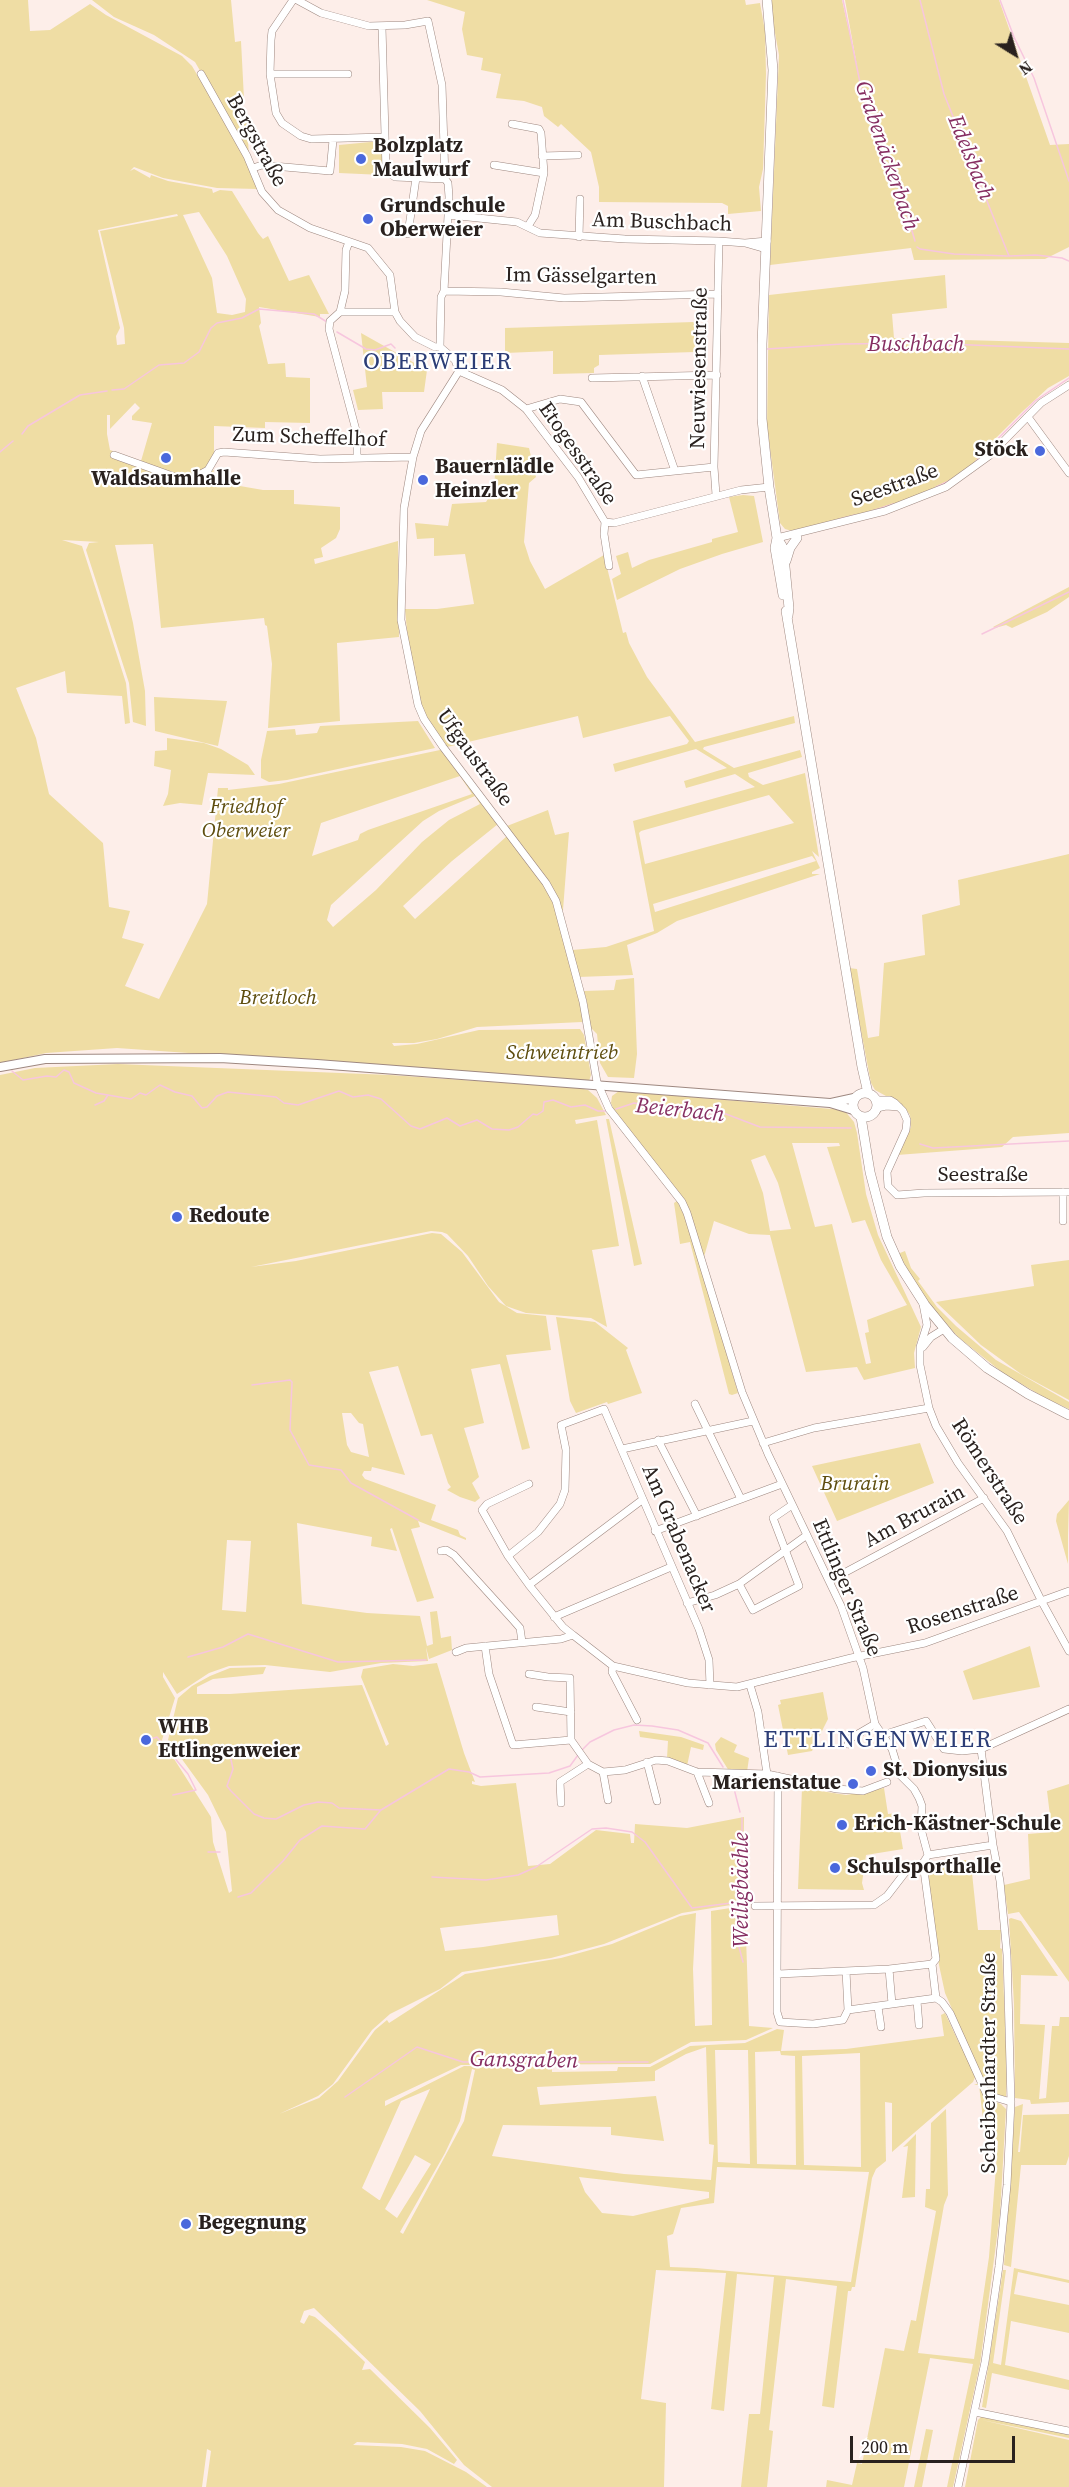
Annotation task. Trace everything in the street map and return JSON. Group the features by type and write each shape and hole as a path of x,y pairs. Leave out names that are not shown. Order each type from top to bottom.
{"main road":[{"path":"767,0 773,70 762,419 768,487 777,538 775,548 867,1099 866,1117 853,1110 867,1099"},
{"path":"777,538 782,546 786,567 788,616"},
{"path":"786,567 790,548 797,538"},
{"name":"Römerstraße","path":"866,1117 870,1172 887,1237 900,1266 923,1303 942,1327 989,1369 1028,1394 1069,1415"}],"street":[{"path":"385,137 311,140 300,136 282,123 276,113 270,74 272,31 295,0 321,13 345,21 382,27 428,21 442,85 444,179 448,183 449,215 444,291 441,297 440,346 455,360 459,371"},
{"path":"382,27 386,171 389,175 444,179"},
{"name":"Bergstraße","path":"201,74 253,168 262,192 278,210 310,228 368,248 390,275 396,312 407,331 426,344 440,346"},
{"path":"270,74 348,74"},
{"path":"512,124 539,129 544,172 535,215 528,226"},
{"path":"253,168 262,165 330,171 333,140"},
{"path":"542,156 578,155"},
{"path":"494,165 544,172"},
{"path":"408,234 416,177"},
{"name":"Am Buschbach","path":"579,237 580,199"},
{"name":"Am Buschbach","path":"449,215 517,222 540,233 579,237 719,241 766,245"},
{"name":"Neuwiesenstraße","path":"716,495 714,467 719,241"},
{"path":"349,242 346,250 345,291 340,312 330,321 328,329 357,434 357,458"},
{"name":"Im Gässelgarten","path":"444,291 501,292 564,298 718,294"},
{"path":"340,312 396,312"},
{"name":"Etogesstraße","path":"459,371 510,394 526,409 578,477 605,522 604,534 609,566"},
{"name":"Ufgaustraße","path":"459,371 447,392 427,418 413,457 403,515 401,611 418,705 423,718 443,747 503,824 551,892 583,1002 596,1079 599,1085"},
{"path":"592,378 717,375"},
{"path":"642,376 675,471"},
{"name":"Seestraße","path":"777,538 885,511 946,487 989,456 1047,399 1069,385"},
{"path":"526,409 560,399 581,402 632,472 642,476 714,467"},
{"path":"1028,417 1069,473"},
{"name":"Zum Scheffelhof","path":"114,455 178,478 191,479 208,471 218,453 224,452 320,459 413,457"},
{"name":"Etogesstraße","path":"605,522 614,523 716,495 768,487"},
{"name":"Seestraße","path":"797,538 806,532"},
{"path":"777,538 786,541 797,538"},
{"path":"0,1067 45,1059 220,1058 830,1103 867,1099"},
{"name":"Ettlinger Straße","path":"599,1085 609,1109 682,1202 687,1213 739,1386 763,1443 829,1581 859,1657 875,1725 892,1749 900,1775 914,1789 919,1798 922,1806 921,1829 928,1855"},
{"name":"Seestraße","path":"867,1099 886,1106 899,1107 905,1114 907,1124 889,1163 886,1177 892,1192 903,1196 924,1193 1066,1192 1063,1221"},
{"path":"830,1103 853,1110"},
{"name":"Römerstraße","path":"923,1303 927,1325 920,1347 920,1355 929,1408 942,1438 1007,1531 1069,1651"},
{"path":"925,1334 935,1326 942,1327"},
{"path":"920,1355 927,1341 942,1327"},
{"path":"696,1404 741,1499"},
{"path":"763,1443 814,1428 929,1408"},
{"name":"Am Grabenacker","path":"508,1556 538,1532 560,1504 565,1490 566,1450 561,1425 604,1409 710,1660 710,1685"},
{"path":"622,1449 753,1421"},
{"path":"657,1440 697,1516"},
{"path":"529,1484 487,1504 482,1510 508,1556 554,1617 613,1666 612,1672 637,1720"},
{"path":"655,1531 782,1484"},
{"name":"Am Brurain","path":"829,1581 984,1498"},
{"path":"530,1585 642,1500"},
{"path":"740,1584 753,1610 798,1588 800,1584 773,1518 792,1505"},
{"path":"687,1603 715,1595 740,1584 807,1535"},
{"path":"441,1551 446,1550 454,1555 513,1620 520,1628 522,1642"},
{"path":"554,1617 671,1567"},
{"name":"Rosenstraße","path":"613,1666 656,1677 737,1688 859,1657 926,1643 1069,1591"},
{"path":"456,1652 485,1646 561,1639 573,1635"},
{"path":"485,1646 489,1674 513,1745 571,1740"},
{"path":"529,1674 570,1678 571,1740 588,1764 603,1772 625,1770 647,1762 668,1761 697,1772 767,1774 837,1789 863,1791 887,1782"},
{"path":"750,1685 760,1723 767,1774"},
{"path":"536,1707 571,1712"},
{"path":"883,1735 926,1721 944,1749 962,1751 981,1749 1069,1709"},
{"path":"848,1744 851,1738 875,1725"},
{"name":"Scheibenhardter Straße","path":"958,2487 985,2362 999,2266 1007,2185 1011,2102 1007,1955 1000,1881 981,1749"},
{"path":"647,1762 657,1801"},
{"path":"561,1803 560,1782 588,1764"},
{"path":"603,1772 608,1800"},
{"path":"697,1772 709,1803"},
{"path":"778,1776 777,2012 780,2022 813,2024 843,2020 848,2010 846,1971"},
{"path":"755,1906 874,1905 887,1896 907,1870 923,1863 928,1855 993,1845"},
{"path":"778,1974 889,1969 932,1964 936,1959 923,1863"},
{"path":"932,1964 936,1998"},
{"path":"889,1969 892,2004"},
{"path":"848,2010 936,1998 950,2013 987,2095 1011,2102"},
{"path":"917,2001 919,2025"},
{"path":"878,2007 881,2027"},
{"path":"975,2412 1069,2431"}],"green space":[{"path":"0,0 28,0 30,31 50,30 90,4 182,56 192,66 250,165 258,189 217,188 163,178 134,167 130,171 134,169 150,178 151,175 168,181 212,189 213,193 220,190 232,191 258,233 263,239 268,236 289,281 309,275 329,314 320,314 320,317 259,307 261,323 259,326 268,364 285,363 286,377 310,378 310,423 265,422 265,428 214,426 214,453 209,467 185,478 192,481 214,470 211,481 263,490 294,490 294,504 340,507 340,529 336,538 321,548 323,557 314,559 315,564 398,541 399,637 337,643 340,721 268,728 272,664 264,618 161,628 153,544 115,545 133,623 145,691 146,726 133,722 129,683 86,550 89,543 99,542 62,540 82,546 126,683 130,723 125,724 122,696 67,693 65,671 16,688 36,738 49,794 103,843 109,907 130,911 122,938 144,944 125,986 159,999 207,904 218,788 228,788 228,790 279,784 440,750 444,752 508,835 550,893 584,1019 582,1022 477,1027 437,1039 414,1043 392,1043 394,1046 417,1044 479,1030 580,1029 584,1035 591,1075 589,1081 117,1048 46,1053 0,1063","holes":["199,212 227,256 246,299 245,312 232,315 217,313 212,278 183,215","177,214 178,216 100,231 124,328 125,344 117,345 116,336 120,328 98,230","135,403 140,408 132,416 132,420 152,423 141,461 110,450 107,434 107,415 110,415 110,429","460,776 472,794 368,830 360,834 358,840 312,856 321,823","475,796 480,804 449,820 422,842 376,890 333,927 327,920 331,905 423,821 439,811","498,824 507,836 415,919 403,906 452,861"]},
{"path":"92,0 231,0 235,42 241,41 244,99 239,100 239,114 246,114 249,155 195,62 154,35 114,17"},
{"path":"427,0 745,0 746,5 760,3 765,31 766,74 763,169 759,187 761,211 728,214 728,206 722,203 599,202 599,187 591,152 561,124 558,127 544,116 542,107 524,101 496,98 501,74 481,70 483,58 467,55 462,29 465,12"},
{"path":"769,0 842,0 857,66 845,0 999,0 1050,145 1069,144 1069,247 1045,259 914,260 911,248 770,265 779,55"},
{"name":"Bolzplatz Maulwurf","path":"381,141 383,175 339,173 339,145"},
{"path":"945,275 947,308 892,314 894,338 1069,343 1069,376 1048,388 1022,412 996,438 998,444 986,456 940,488 899,505 792,531 785,529 780,523 767,426 769,295"},
{"path":"694,322 695,352 599,355 599,365 594,368 594,373 553,374 553,351 505,353 505,328"},
{"path":"361,333 427,370 424,392 382,392 383,409 358,410 353,390 367,387"},
{"path":"497,443 529,448 536,477 529,483 524,542 530,561 545,589 604,555 623,633 626,632 629,643 647,677 695,742 794,716 795,723 703,749 734,768 800,750 802,757 748,773 749,777 763,785 805,773 819,857 812,851 820,868 812,874 820,874 677,921 657,933 627,945 633,975 578,977 572,950 606,947 654,931 633,821 755,787 735,774 686,788 684,781 727,768 696,749 615,772 613,764 687,744 689,741 670,716 583,738 578,716 447,747 421,708 405,609 437,609 474,604 465,554 434,556 434,538 417,539 415,523 448,526 452,504 486,502 494,489","holes":["769,795 794,823 645,864 639,833 641,831","812,856 816,861 655,912 653,904"]},
{"path":"754,496 763,542 680,569 617,600 612,579 621,574 616,556 628,552 632,568 649,560 738,532 729,497"},
{"path":"1069,587 1069,597 1047,612 1012,628 1006,625 993,627"},
{"path":"154,697 227,701 218,746 155,731"},
{"path":"418,721 435,748 287,780 269,782 261,778 261,760 267,731 295,729 296,735 317,733 320,726"},
{"path":"167,738 204,743 221,749 248,765 255,775 208,773 202,805 180,803 163,806 168,794 171,770 154,766 155,751 167,750"},
{"path":"548,810 555,835 569,832 563,910 507,826"},
{"path":"1069,854 1069,1133 1013,1137 1002,1147 897,1155 911,1127 910,1115 896,1101 886,1099 886,1096 875,1090 871,1083 849,968 857,969 868,1038 879,1036 884,963 925,955 922,915 960,905 958,880"},
{"path":"634,978 637,1054 634,1078 608,1077 600,1063 597,1034 589,1026 584,991 614,990 616,980"},
{"path":"118,1064 390,1075 579,1088 588,1090 597,1098 606,1115 575,1120 576,1124 597,1120 619,1246 592,1250 607,1327 591,1318 526,1313 506,1306 488,1286 468,1256 447,1234 442,1232 431,1231 251,1267 296,1261 432,1233 441,1234 462,1252 499,1302 517,1313 546,1316 551,1350 506,1355 530,1448 522,1450 500,1364 471,1369 484,1423 464,1428 479,1477 472,1483 480,1498 475,1502 447,1490 451,1487 432,1434 421,1436 398,1366 369,1372 405,1475 372,1467 371,1471 364,1471 362,1475 365,1479 436,1505 431,1520 458,1530 460,1535 466,1538 466,1540 418,1521 420,1527 411,1529 434,1598 417,1602 392,1528 390,1529 397,1551 371,1546 372,1537 297,1523 302,1604 367,1613 420,1616 427,1646 433,1644 430,1612 437,1611 441,1638 451,1636 452,1650 429,1659 426,1647 428,1661 381,1663 330,1672 265,1665 229,1666 209,1673 177,1694 163,1672 163,1677 175,1698 162,1740 211,1817 213,1842 229,1893 232,1891 226,1832 208,1795 168,1740 178,1698 192,1686 230,1668 266,1667 263,1674 213,1679 197,1687 197,1694 362,1685 386,1746 389,1744 361,1677 363,1669 393,1664 413,1666 437,1663 475,1782 472,1781 472,1784 481,1786 516,1783 528,1866 550,1864 596,1830 630,1834 631,1843 634,1843 635,1824 687,1828 744,1817 743,1903 682,1913 604,1944 551,1958 462,1972 440,1989 390,2014 372,2030 333,2084 318,2096 279,2114 319,2098 338,2081 375,2030 387,2020 389,2023 465,1974 561,1958 612,1944 680,1916 696,1913 693,1969 695,2026 712,2025 711,1911 745,1907 749,2026 773,2028 746,2040 691,2042 650,2064 461,2065 385,2101 385,2106 464,2066 552,2067 552,2072 617,2071 618,2067 650,2067 690,2046 745,2043 777,2029 784,2030 781,2051 846,2049 944,2036 941,2015 945,2013 959,2043 962,2042 976,2075 973,2082 892,2152 892,2103 885,2102 886,2161 876,2169 872,2178 855,2287 848,2291 834,2408 822,2406 837,2286 786,2279 769,2430 773,2431 767,2487 741,2487 749,2414 760,2414 774,2277 737,2274 724,2411 711,2409 726,2273 656,2270 641,2399 666,2403 664,2487 492,2487 464,2465 420,2411 314,2308 304,2311 300,2322 304,2324 309,2315 315,2317 335,2334 365,2362 362,2370 370,2369 430,2428 457,2460 454,2464 427,2449 402,2444 357,2442 353,2445 401,2447 425,2451 466,2472 487,2487 206,2487 211,2451 207,2449 202,2487 0,2487 0,1075 35,1068","holes":["342,1413 351,1413 359,1423 363,1424 369,1457 351,1452 347,1445","227,1540 251,1541 246,1612 222,1610","557,1915 559,1935 445,1951 440,1928","706,2047 709,2144 714,2145 711,2180 624,2174 492,2156 503,2125 611,2127 611,2135 664,2141 656,2096 540,2105 537,2087 655,2081 655,2071 686,2054","715,2050 748,2050 750,2164 718,2162","780,2051 781,2055 795,2056 796,2165 757,2164 755,2052","860,2053 861,2167 804,2165 802,2056","472,2069 475,2070 464,2121 403,2234 400,2232 445,2153 460,2121","430,2089 380,2200 362,2188 401,2101","415,2155 431,2164 397,2218 385,2209","717,2167 869,2172 851,2282 670,2267 667,2236 673,2234 681,2208 714,2203","579,2177 709,2192 709,2198 633,2216 602,2213 585,2192"]},
{"path":"619,1091 844,1110 854,1122 857,1133 866,1194 878,1235 921,1327 914,1353 915,1368 864,1380 857,1367 806,1372 770,1235 749,1234 714,1221 704,1257 691,1216 617,1117 611,1103 612,1096","holes":["792,1143 839,1143 840,1146 827,1147 852,1223 865,1220 881,1260 907,1305 867,1320 869,1332 865,1333 871,1363 866,1364 832,1224 815,1227","765,1155 778,1183 791,1229 770,1231 763,1193 751,1160"]},
{"path":"606,1119 609,1119 642,1264 634,1266"},
{"path":"677,1201 690,1227 738,1393 732,1395 729,1394 690,1242 680,1244 674,1203"},
{"path":"905,1251 911,1268 920,1279 918,1281 937,1307 956,1326 996,1360 1069,1402 1069,1409 1003,1373 958,1337 916,1285 900,1256 900,1253"},
{"path":"1069,1260 1069,1400 1021,1374 981,1345 936,1302 1034,1286 1031,1265"},
{"path":"556,1317 595,1322 628,1348 626,1350 642,1393 576,1413 570,1401"},
{"name":"Brurain","path":"920,1443 934,1483 837,1521 812,1466"},
{"path":"1069,1500 1068,1564 1056,1521 1057,1514"},
{"path":"1030,1646 1040,1687 973,1700 963,1671"},
{"path":"823,1692 828,1719 812,1751 788,1755 778,1705 781,1704 780,1700"},
{"path":"639,1731 681,1737 704,1745 703,1750 691,1747 687,1766 667,1758 668,1741 640,1737"},
{"path":"721,1737 737,1745 734,1752 749,1758 747,1772 729,1771 716,1750 715,1744"},
{"path":"1069,1784 1069,1982 1019,1912 1008,1914 1004,1885 1030,1879 1028,1834 1052,1832 1047,1791"},
{"path":"802,1788 846,1795 884,1788 888,1814 897,1813 903,1849 866,1855 862,1883 864,1890 798,1889"},
{"path":"966,1860 968,1873 972,1873 978,1930 1001,1930 1007,2071 1006,2096 1000,2097 989,2092 945,1993 939,1965 927,1870 935,1868 937,1864"},
{"path":"1009,1919 1021,1921 1058,1976 1021,1975 1020,2024 1045,2025 1039,2099 1046,2098 1052,2026 1059,2026 1060,2017 1069,2017 1069,2102 1031,2104 1030,2100 1015,2098 1014,2004"},
{"path":"979,2083 987,2099 1001,2104 1006,2109 1000,2214 980,2364 953,2487 947,2487 973,2364 930,2358 904,2487 826,2487 827,2480 852,2485 857,2463 862,2464 885,2348 904,2351 911,2320 916,2321 936,2211 925,2207 926,2189 930,2189 931,2123 946,2109 948,2195 944,2205 918,2353 974,2359 989,2257 998,2141 994,2141 990,2118 983,2119 979,2085 974,2085"},
{"path":"1023,2104 1018,2152 1020,2152 1023,2115 1069,2114 1069,2156 1066,2165 1021,2165 1011,2267 1004,2265 1015,2107"},
{"path":"916,2134 915,2197 902,2198 908,2146 903,2147"},
{"path":"1014,2268 1069,2280 1069,2283 1018,2272 1014,2294 1069,2305 1069,2333 1011,2321 1005,2365 1069,2380 1069,2390 992,2373 986,2408 982,2407 1003,2270 1006,2270 993,2363 1001,2365"},
{"path":"982,2416 1069,2434 1069,2438 982,2420 1069,2440 1069,2487 965,2487 978,2420"},
{"path":"926,2429 933,2430 922,2487 914,2487"}],"waterway":[{"name":"Grabenäckerbach","path":"843,0 863,97 895,174 915,241"},
{"name":"Edelsbach","path":"920,0 944,94 1009,256 1036,255 1069,261"},
{"path":"1000,0 1014,37 1034,78 1069,181"},
{"name":"Grabenäckerbach","path":"917,247 954,254 1008,256"},
{"path":"112,390 124,389 159,365 184,363 199,352 211,328 217,323 242,318 259,309 314,314 327,322"},
{"path":"337,332 366,349 375,350 391,344 395,348"},
{"name":"Buschbach","path":"767,349 842,344 923,343 1069,349"},
{"path":"976,461 1035,401 1069,378"},
{"path":"22,434 28,426 80,395 107,391"},
{"path":"0,452 13,441"},
{"path":"936,487 951,480"},
{"path":"872,511 893,504"},
{"path":"839,519 855,515"},
{"path":"982,634 1069,592"},
{"name":"Beierbach","path":"12,1071 23,1080 47,1076 56,1077 64,1070 69,1072 74,1083 96,1093 131,1099 140,1093 146,1095 160,1085 192,1096 202,1108 207,1107 217,1096 228,1092 276,1097 284,1103 298,1105 339,1091 353,1097 368,1095 381,1099 411,1126 420,1129 447,1118 460,1126 477,1120 492,1129 509,1130 518,1127 533,1114 537,1115 543,1111 544,1102 553,1100 571,1107 585,1105 598,1111 606,1111"},
{"path":"95,1105 104,1101 108,1095"},
{"name":"Beierbach","path":"616,1109 634,1103 691,1114 726,1114 760,1127 851,1128"},
{"name":"Beierbach","path":"920,1144 933,1148 1069,1141"},
{"path":"252,1385 290,1380 292,1382 290,1430 309,1465 341,1470 351,1483 418,1520"},
{"path":"188,1657 223,1647 248,1634 338,1662 426,1660"},
{"name":"Weiligbächle","path":"581,1751 590,1742 614,1730 634,1725 652,1726 678,1730 708,1743 723,1767"},
{"name":"Weiligbächle","path":"148,1740 157,1737 188,1774 196,1790 173,1795"},
{"name":"Weiligbächle","path":"230,1755 233,1769 227,1786 254,1814 276,1819 304,1805 318,1802 332,1803 339,1808 381,1810 449,1769 469,1772 480,1777 549,1773 570,1766 578,1755"},
{"name":"Weiligbächle","path":"731,1777 740,1812"},
{"path":"238,1897 251,1893 300,1840 322,1826 365,1829 380,1811"},
{"name":"Weiligbächle","path":"742,1818 742,1899 739,1947 743,1962"},
{"path":"432,1877 486,1880 518,1875 536,1867 592,1829 606,1828 632,1832 645,1842 692,1908 739,1902 742,1899"},
{"path":"208,1852 220,1852"},
{"name":"Gansgraben","path":"345,2097 417,2047 463,2062 648,2062"}],"place":[{"name":"Bolzplatz Maulwurf","path":"361,159"},
{"name":"Grundschule Oberweier","path":"368,219"},
{"name":"Stöck","path":"1040,451"},
{"name":"Waldsaumhalle","path":"166,458"},
{"name":"Bauernlädle Heinzler","path":"423,480"},
{"name":"Redoute","path":"177,1217"},
{"name":"WHB Ettlingenweier","path":"146,1740"},
{"name":"St. Dionysius","path":"871,1771"},
{"name":"Marienstatue","path":"853,1784"},
{"name":"Erich-Kästner-Schule","path":"842,1825"},
{"name":"Schulsporthalle","path":"835,1868"},
{"name":"Begegnung","path":"186,2224"}],"district":[{"name":"OBERWEIER","path":"438,363"},
{"name":"ETTLINGENWEIER","path":"878,1741"}],"park label":[{"name":"Friedhof Oberweier","path":"246,820"},
{"name":"Breitloch","path":"278,999"},
{"name":"Schweintrieb","path":"562,1054"}]}
